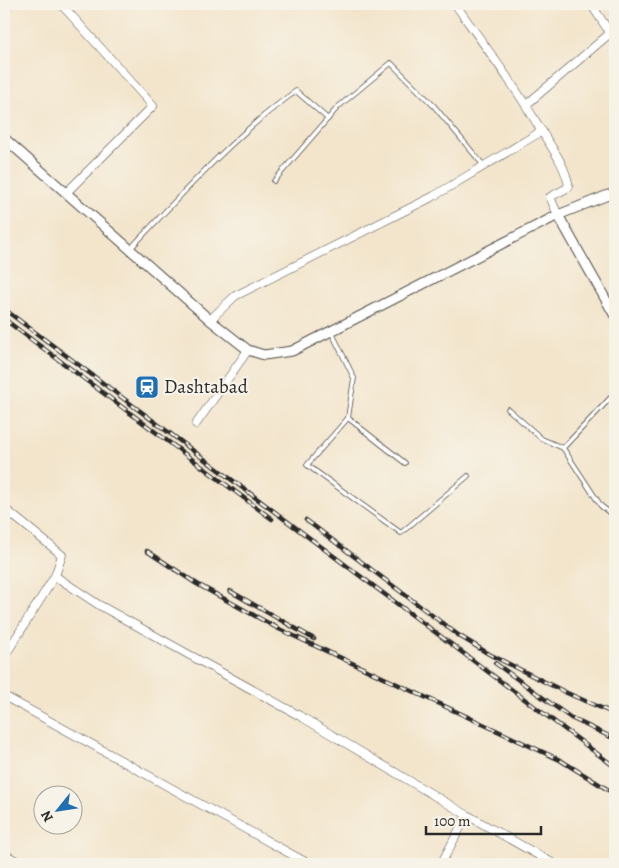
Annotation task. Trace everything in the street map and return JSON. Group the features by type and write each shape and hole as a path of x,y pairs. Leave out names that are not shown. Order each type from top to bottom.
{"street":[{"path":"4,7 8,4"},
{"path":"61,4 153,106 66,193"},
{"path":"455,4 526,105 557,156 569,187 550,198 615,316"},
{"path":"526,105 613,31 591,4"},
{"path":"210,320 235,296 434,196 542,131"},
{"path":"4,138 210,320 248,350 264,355 292,351 558,215 593,200 615,194"},
{"path":"196,424 248,350"},
{"path":"4,508 62,555 55,576 4,657"},
{"path":"55,576 99,605 300,716 554,864"},
{"path":"4,696 308,864"},
{"path":"441,864 467,815"},
{"path":"4,854 22,864"}],"lane":[{"path":"274,181 338,108 391,63 434,106 484,166"},
{"path":"130,249 203,172 272,108 296,91 328,119"},
{"path":"331,331 354,378 348,418 307,465 401,533 468,476"},
{"path":"563,448 615,393"},
{"path":"508,409 542,439 563,448 602,506 615,517"},
{"path":"348,418 405,463"}],"railway":[{"path":"4,309 615,767"},
{"path":"4,319 272,519"},
{"path":"306,520 458,635 489,654 567,693 615,714"},
{"path":"147,551 197,584 279,629 560,760 615,794"},
{"path":"230,591 314,639"},
{"path":"495,663 571,718 615,739"}],"place":[{"name":"Dashtabad","path":"147,387"}]}
